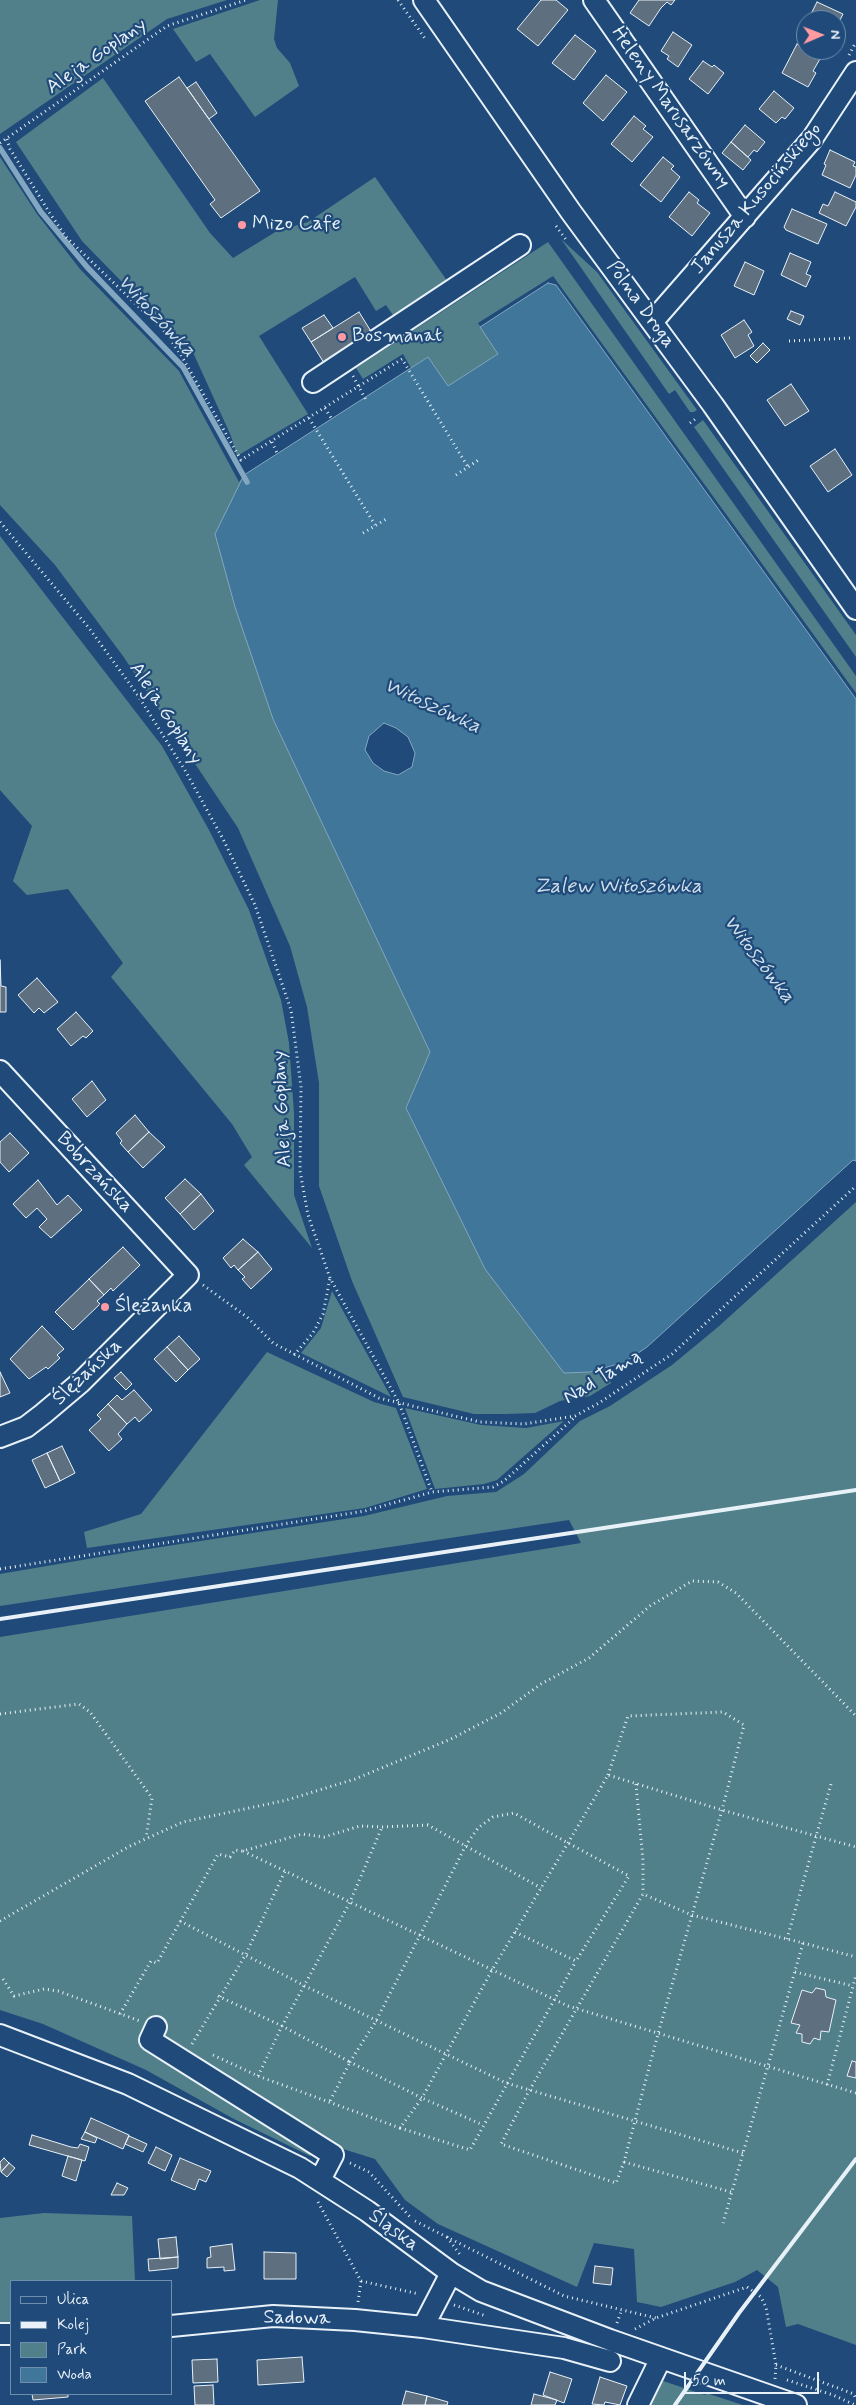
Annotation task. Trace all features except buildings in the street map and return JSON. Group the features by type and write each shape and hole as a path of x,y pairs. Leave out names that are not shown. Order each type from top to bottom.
{"street":[{"name":"Polna Droga","path":"424,0 571,212 652,321 856,609"},
{"name":"Heleny Marusarzówny","path":"594,0 745,217"},
{"name":"Janusza Kusocińskiego","path":"652,321 812,139 856,72"},
{"path":"313,382 520,244"},
{"name":"Bobrzańska","path":"0,1071 188,1275"},
{"name":"Ślężańska","path":"0,1437 26,1427 75,1386 188,1275"},
{"path":"156,2027 150,2040 333,2155 317,2188"},
{"name":"Śląska","path":"0,2035 128,2084 317,2188 368,2211 451,2273 481,2291 516,2306 796,2405"},
{"path":"423,2327 451,2273"},
{"name":"Sadowa","path":"172,2326 273,2316 355,2320 423,2327 564,2348 610,2360"},
{"path":"638,2405 661,2358"}],"path":[{"name":"Aleja Goplany","path":"0,143 167,26 246,0"},
{"path":"7,139 10,149 66,237 166,333 182,355 241,460 402,359 468,467"},
{"path":"789,341 850,338"},
{"path":"359,387 367,402"},
{"path":"326,408 331,418"},
{"path":"309,418 375,525"},
{"path":"690,423 697,418"},
{"path":"272,442 277,453"},
{"path":"456,475 480,460"},
{"path":"363,533 388,518"},
{"name":"Aleja Goplany","path":"0,522 89,628 137,694 186,772 214,822 255,906 291,1010 301,1087 300,1171 308,1215 330,1278 399,1403 432,1492"},
{"name":"Nad Tamą","path":"188,1275 247,1317 272,1343 379,1398 480,1422 524,1424 575,1416 599,1403 672,1354 856,1186"},
{"path":"294,1355 313,1334 323,1314 330,1278"},
{"path":"0,1569 365,1511 432,1492 493,1487 504,1481 575,1416"},
{"path":"0,1921 146,1839 183,1822 287,1800 355,1779 451,1739 501,1713 541,1684 589,1658 650,1606 692,1581 718,1582 736,1593 856,1716"},
{"path":"0,1714 79,1704 90,1712 152,1798 146,1839"},
{"path":"400,2128 422,2098 492,1970 608,1775 628,1716 722,1712 744,1725 624,2162 616,2183 501,2144 643,1894 643,1861 636,1784"},
{"path":"608,1775 722,1810 856,1847"},
{"path":"787,1939 831,1784"},
{"path":"208,2053 258,2076 329,2103 470,2150 576,1961 629,1876 514,1813 492,1817 478,1828 466,1845 376,2021 350,2062 329,2103"},
{"path":"243,1851 302,1834 324,1837 360,1826 428,1825 541,1888"},
{"path":"258,2076 282,2026 350,1902 382,1827"},
{"path":"120,2014 151,1961 157,1963 218,1854 230,1857 235,1850 243,1851 554,2000 658,2034 856,2092"},
{"path":"191,2046 218,1996 246,1954 285,1871"},
{"path":"643,1894 692,1915 856,1958"},
{"path":"180,1921 305,1986 506,2083 743,2153"},
{"path":"515,1932 576,1961"},
{"path":"723,2223 803,1943"},
{"path":"795,1972 853,1986"},
{"path":"827,2085 856,1975"},
{"path":"3,1979 14,1996 44,1988 58,1991 156,2027"},
{"path":"218,1996 282,2026 422,2098 483,2125"},
{"path":"182,2041 200,2049"},
{"path":"333,2155 370,2172 413,2220 564,2296 656,2318"},
{"path":"624,2162 731,2192"},
{"path":"317,2188 362,2280 355,2320"},
{"path":"631,2330 656,2318 747,2287 761,2297 766,2307 776,2365 776,2379"},
{"path":"776,2365 854,2394 856,2399"},
{"path":"790,2381 855,2405"}],"green space":[{"path":"0,0 227,0 167,19 0,134"},
{"path":"260,0 278,0 274,39 277,48 290,63 299,86 255,117 210,54 196,62 173,29"},
{"path":"103,78 210,233 233,258 277,231 308,222 375,177 450,285 397,321 386,305 376,311 355,277 259,336 308,414 237,456 231,436 191,348 157,316 138,304 121,281 82,241 16,142"},
{"path":"0,157 37,214 80,269 179,371 239,482 244,475 273,719 430,1052 406,1108 485,1269 590,1372 604,1368 611,1383 590,1396 560,1401 535,1413 505,1414 474,1414 403,1397 352,1281 319,1186 319,1083 307,1007 290,946 238,828 123,656 55,565 0,505"},
{"path":"561,239 597,272 697,410 690,412 675,390 669,394"},
{"path":"548,242 856,676 856,693 553,276 478,323 498,354 448,386 428,357 411,368 403,354 363,379 356,368"},
{"path":"703,420 856,635 856,657 694,427"},
{"path":"0,536 162,746 209,830 249,910 281,1000 289,1043 294,1113 294,1195 312,1248 244,1165 252,1157 232,1124 111,977 123,963 68,889 27,895 13,881 32,826 0,790"},
{"path":"856,1202 856,2345 798,2324 786,2327 778,2287 757,2270 735,2282 661,2307 637,2302 634,2249 594,2243 577,2287 438,2224 405,2200 375,2159 327,2144 310,2156 234,2119 146,2070 43,2024 0,2010 0,1637 581,1543 569,1520 0,1606 0,1574 364,1516 447,1496 496,1492 524,1474 580,1421 610,1406 672,1365 718,1327"},
{"path":"332,1291 391,1397 301,1353 321,1328"},
{"path":"267,1352 374,1402 396,1408 427,1489 365,1508 87,1548 84,1532 141,1514"},
{"path":"405,1408 481,1425 526,1428 564,1421 497,1480 484,1484 435,1489"},
{"path":"44,2213 132,2216 135,2280 10,2280 10,2325 0,2326 0,2218"},
{"path":"660,2380 705,2395 706,2393 743,2405 647,2405"}],"water":[{"name":"Zalew Witoszówka","path":"548,283 556,285 856,699 856,1161 853,1160 647,1347 625,1362 590,1372 564,1373 485,1269 406,1108 430,1052 273,719 235,607 215,534 244,475 428,357 448,386 498,354 480,327","holes":["384,723 396,728 408,737 415,753 412,767 398,775 384,771 373,763 365,750 369,736"]}],"waterway":[{"name":"Witoszówka","path":"0,148 41,212 87,267 183,367 247,482"}],"railway":[{"path":"0,1619 856,1490"},
{"path":"675,2405 739,2313 856,2159"}],"place":[{"name":"Mizo Cafe","path":"242,225"},
{"name":"Bosmanat","path":"342,337"},
{"name":"Ślężanka","path":"105,1307"}]}
